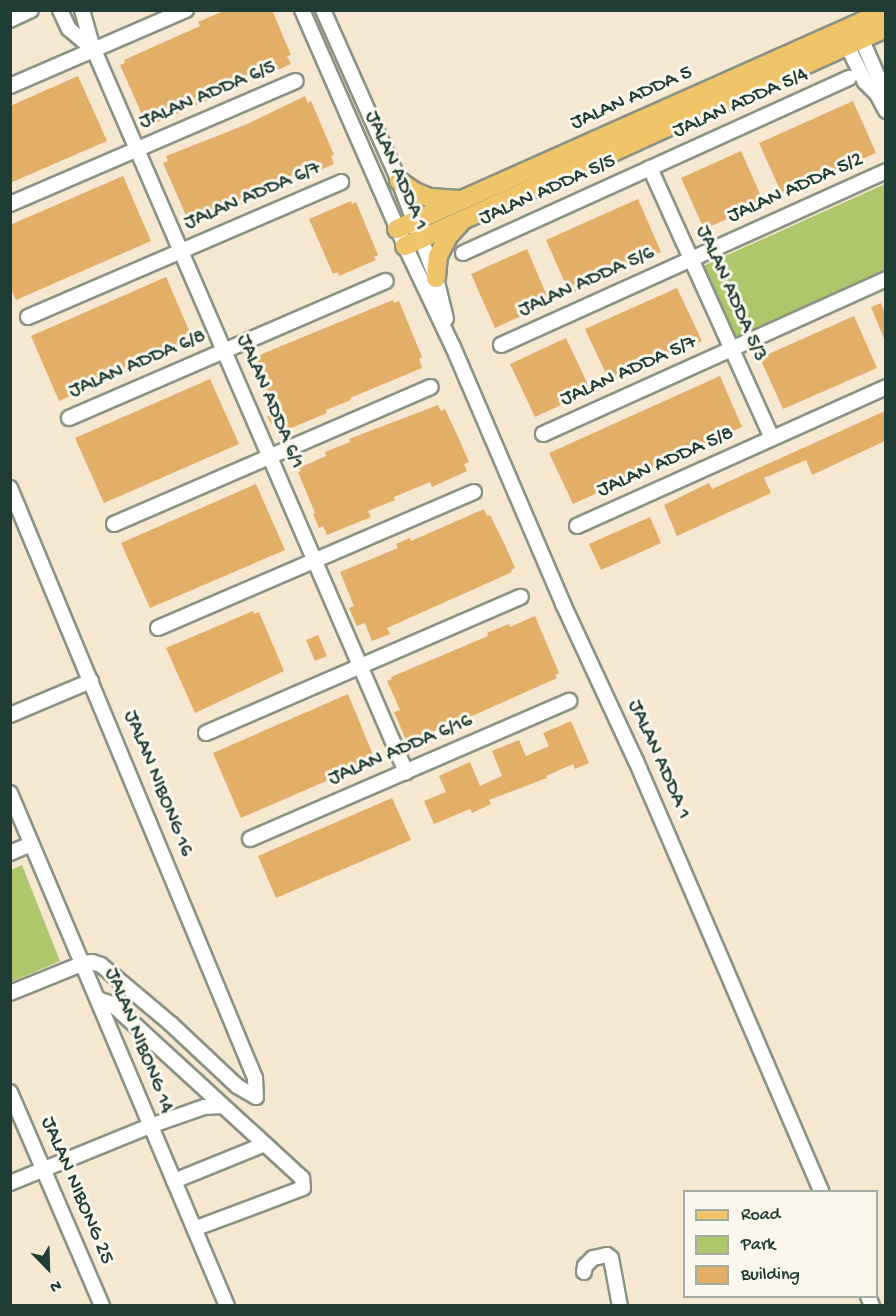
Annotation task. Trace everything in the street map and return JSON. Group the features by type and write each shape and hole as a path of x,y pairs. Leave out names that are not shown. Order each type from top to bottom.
{"main road":[{"name":"JALAN ADDA 5","path":"413,243 851,35 885,11"},
{"name":"JALAN ADDA 5","path":"397,229 461,199 851,35 885,28"},
{"path":"399,181 430,198 461,199"},
{"path":"436,278 438,256 448,236 463,220"}],"street":[{"path":"10,20 31,10"},
{"path":"60,10 69,29 93,50"},
{"name":"JALAN ADDA 6/1","path":"82,10 93,50 406,772"},
{"path":"10,86 186,10"},
{"name":"JALAN ADDA 1","path":"302,10 397,229 413,243 436,278 453,347"},
{"name":"JALAN ADDA 1","path":"323,10 399,181 414,222 413,243 453,347 822,1190"},
{"path":"851,35 878,77 878,94 885,111"},
{"name":"JALAN ADDA 5/4","path":"650,168 849,78"},
{"name":"JALAN ADDA 6/5","path":"10,204 296,81"},
{"name":"JALAN ADDA 5/5","path":"463,253 650,168"},
{"name":"JALAN ADDA 5/3","path":"650,168 772,438"},
{"name":"JALAN ADDA 5/2","path":"691,259 885,171"},
{"name":"JALAN ADDA 6/7","path":"28,317 341,182"},
{"name":"JALAN ADDA 5/6","path":"501,345 691,259"},
{"path":"732,349 885,279"},
{"name":"JALAN ADDA 6/8","path":"69,418 386,281"},
{"name":"JALAN ADDA 5/7","path":"543,434 732,349"},
{"path":"114,524 430,387"},
{"name":"JALAN ADDA 5/8","path":"577,526 885,387"},
{"name":"JALAN NIBONG 16","path":"10,488 255,1078 256,1097 237,1086 171,1024 102,965 92,962 84,963"},
{"path":"158,628 474,492"},
{"path":"206,733 521,597"},
{"path":"10,715 91,681"},
{"name":"JALAN ADDA 6/16","path":"250,839 569,701"},
{"name":"JALAN NIBONG 14","path":"10,793 227,1305"},
{"path":"10,853 32,844"},
{"path":"10,993 84,963"},
{"path":"98,999 112,1004 302,1178 303,1188 194,1229"},
{"name":"JALAN NIBONG 25","path":"10,1092 102,1305"},
{"path":"10,1183 150,1126 204,1107 222,1106"},
{"path":"174,1181 265,1144"},
{"path":"584,1272 585,1266 593,1257 607,1255 610,1258 620,1305"}],"green space":[{"path":"885,184 885,271 736,338 703,266"},
{"path":"22,865 60,961 11,982 11,870"}],"building":[{"path":"226,10 272,10 291,55 287,56 291,64 151,125 148,117 144,119 120,65 125,63 124,60 200,26 198,22"},
{"path":"78,76 107,141 10,183 10,106"},
{"path":"305,96 308,103 311,101 334,155 331,156 334,164 194,225 190,217 187,218 163,163 168,161 166,156 245,125"},
{"path":"853,101 876,153 782,194 759,143"},
{"path":"741,151 764,203 704,229 681,178"},
{"path":"123,176 151,241 16,300 10,287 10,225"},
{"path":"638,199 661,252 570,294 546,240"},
{"path":"351,201 352,204 356,202 378,255 374,257 376,260 339,276 338,272 333,274 309,219"},
{"path":"527,249 550,303 495,328 471,274"},
{"path":"166,277 194,342 59,401 31,336"},
{"path":"677,288 702,341 610,382 585,329"},
{"path":"393,300 394,303 399,301 422,357 419,359 422,368 350,398 351,400 326,410 327,413 284,431 281,423 271,424 267,416 274,413 251,367 255,365 252,358"},
{"path":"881,303 885,313 885,341 871,307"},
{"path":"854,316 877,368 783,409 760,358"},
{"path":"566,338 591,391 535,417 510,364"},
{"path":"720,376 742,427 573,504 549,453"},
{"path":"210,379 239,444 104,503 75,438"},
{"path":"438,405 441,411 445,409 459,439 469,462 464,464 467,471 432,487 430,482 394,497 395,500 368,511 371,517 327,535 323,526 319,528 298,472 301,471 299,468 326,456 325,452 350,442 349,439"},
{"path":"885,411 885,441 812,475 806,460 764,478 771,493 677,536 664,505 709,483 712,489"},
{"path":"256,484 285,550 150,608 121,543"},
{"path":"484,509 487,516 490,515 504,543 515,568 511,570 512,572 387,628 390,634 372,641 365,623 357,626 349,608 354,606 340,572 398,548 396,544 410,538 411,541"},
{"path":"650,517 661,543 601,570 589,544"},
{"path":"253,611 254,614 259,612 284,671 195,713 166,648"},
{"path":"535,616 559,673 555,675 557,678 445,728 406,740 394,712 400,710 387,681 392,679 391,677 488,636 487,633 509,624 510,627"},
{"path":"318,635 327,656 315,661 306,640"},
{"path":"348,694 375,760 241,818 213,753"},
{"path":"571,721 589,763 575,769 573,764 546,776 547,778 489,800 491,804 472,813 470,809 434,824 424,801 446,792 439,776 470,762 480,786 502,776 492,751 519,740 526,756 549,746 543,733"},
{"path":"392,798 411,840 276,898 258,856"}]}
